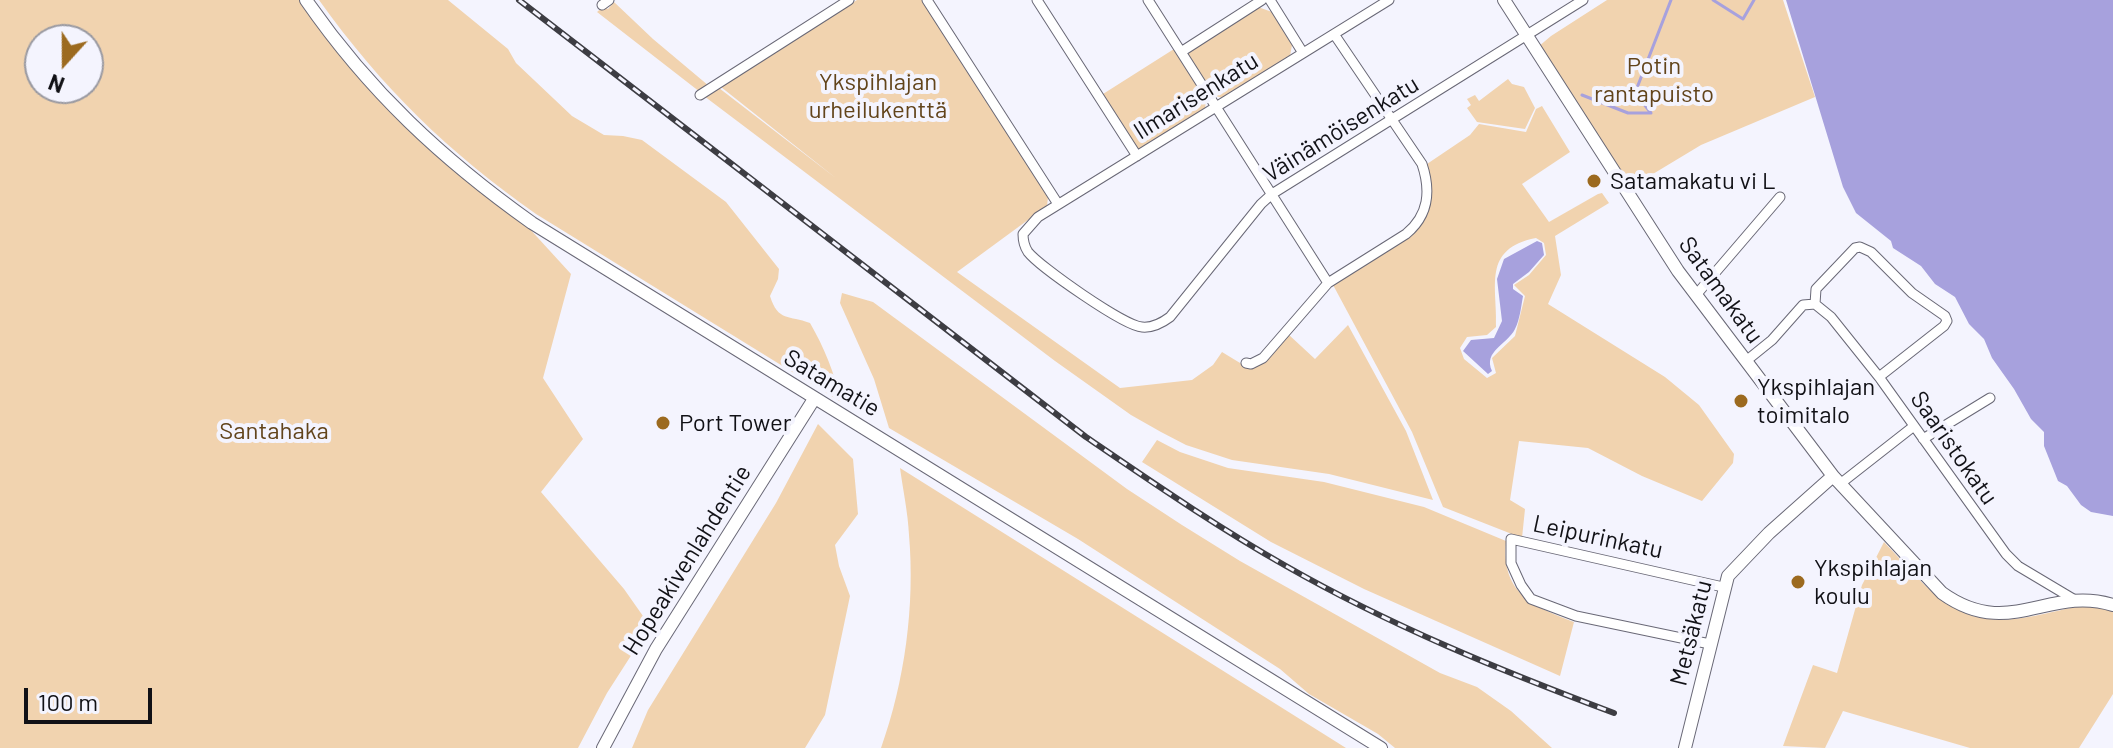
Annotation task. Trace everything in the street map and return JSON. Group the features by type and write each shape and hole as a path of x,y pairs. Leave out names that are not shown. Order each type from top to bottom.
{"street":[{"name":"Satamatie","path":"306,0 361,72 407,121 492,195 578,253 1381,748"},
{"path":"700,95 849,0"},
{"path":"927,0 1058,204"},
{"path":"1037,0 1137,156"},
{"path":"1148,0 1328,283"},
{"path":"1181,52 1262,0"},
{"path":"1270,0 1303,53"},
{"name":"Satamakatu","path":"1504,0 1653,235 1696,295 1836,480 1942,593 1961,607 1992,615 2075,600 2113,605"},
{"name":"Väinämöisenkatu","path":"1026,229 1023,234 1025,247 1040,263 1118,318 1140,327 1151,326 1170,317 1272,194 1583,0"},
{"name":"Ilmarisenkatu","path":"1026,229 1058,204 1384,1"},
{"path":"1246,363 1263,358 1328,283 1417,225 1426,209 1426,176 1422,164 1334,34"},
{"path":"1696,295 1780,197"},
{"path":"1746,361 1772,340 1803,305 1815,304 1816,289 1855,248 1865,247 1912,293 1945,316 1947,321 1879,377"},
{"name":"Saaristokatu","path":"1815,304 1831,317 1879,377 2006,554 2018,566 2075,600"},
{"path":"1923,439 1990,398"},
{"name":"Hopeakivenlahdentie","path":"603,748 656,649 814,399"},
{"name":"Metsäkatu","path":"1685,748 1723,587 1734,567 1836,480 1914,426"},
{"name":"Leipurinkatu","path":"1710,644 1576,616 1531,599 1511,563 1511,539 1723,587"}],"green space":[{"name":"Santahaka","path":"0,0 301,0 335,49 389,109 441,159 528,227 571,274 543,378 583,439 541,492 624,589 650,626 607,693 578,748 0,748"},
{"path":"319,0 448,0 508,49 516,63 572,116 604,135 642,140 726,202 779,269 770,296 773,304 781,314 810,323 836,381 841,402 536,214 504,191 418,117 367,62"},
{"name":"Ykspihlajan urheilukenttä","path":"857,0 922,0 1048,197 1047,206 957,272 1120,388 1192,380 1213,365 1222,352 1245,366 1288,334 1315,359 1348,325 1406,431 1433,500 1329,474 1232,460 1186,445 1161,432 1131,415 1055,361 704,96 719,88 837,179 721,87"},
{"name":"Potin rantapuisto","path":"1607,0 1783,0 1815,97 1701,145 1628,189 1538,47"},
{"path":"614,2 709,86 700,92 597,12 604,6 608,9"},
{"path":"1258,7 1272,12 1292,45 1290,56 1222,98 1213,95 1188,56 1190,50"},
{"path":"1174,49 1206,99 1205,109 1138,149 1103,94"},
{"path":"1508,79 1512,84 1524,87 1535,108 1525,129 1477,122 1467,108 1471,105 1467,99 1475,95 1479,101"},
{"path":"1542,106 1570,152 1522,184 1549,222 1598,194 1602,193 1609,203 1555,236 1561,275 1548,304 1665,377 1699,405 1734,454 1733,463 1702,501 1642,476 1588,448 1519,441 1510,500 1525,509 1522,538 1443,507 1412,432 1332,283 1417,228 1424,219 1432,196 1427,164 1470,135 1479,124 1526,132 1536,109","holes":["1536,238 1544,243 1546,255 1529,275 1514,285 1525,296 1515,336 1492,358 1496,373 1487,378 1464,359 1460,348 1467,337 1487,335 1496,327 1496,272 1507,251"]},
{"path":"842,293 873,302 1127,489 1182,525 1440,673 1477,687 1511,711 1552,748 1395,748 1378,734 1309,694 1280,669 1078,539 889,428 874,379 840,303"},
{"path":"818,424 853,459 858,514 835,545 850,596 825,715 805,748 632,748 648,710 776,503"},
{"path":"1157,440 1180,452 1228,468 1324,482 1424,507 1506,541 1509,573 1522,595 1545,610 1574,622 1560,676 1364,589 1271,542 1142,462"},
{"path":"900,468 1346,748 881,748 902,670 911,588 907,510"},
{"path":"1884,542 1932,592 1965,613 2007,620 2082,606 2113,611 2113,694 2079,748 1970,748 1843,711 1825,748 1783,746 1813,665 1837,673 1862,585"}],"shaded area":[{"path":"1786,0 2113,0 2113,516 2091,512 2081,505 2067,486 2058,481 2044,446 2044,432 2031,419 1992,358 1984,339 1969,324 1955,297 1935,284 1921,266 1893,248 1891,241 1856,213 1843,187"},
{"path":"1537,241 1542,243 1544,255 1513,284 1513,289 1523,296 1518,321 1511,335 1493,353 1492,371 1488,374 1463,351 1471,340 1494,338 1502,321 1497,279 1504,259"}],"waterway":[{"path":"1582,95 1628,113 1651,113 1635,93 1671,0"},
{"path":"1713,0 1743,19 1754,0"}],"railway":[{"path":"519,0 1086,437 1185,504 1286,566 1406,628 1614,713"}],"place":[{"name":"Satamakatu vi L","path":"1594,181"},
{"name":"Ykspihlajan toimitalo","path":"1741,401"},
{"name":"Port Tower","path":"663,423"},
{"name":"Ykspihlajan koulu","path":"1798,582"}]}
